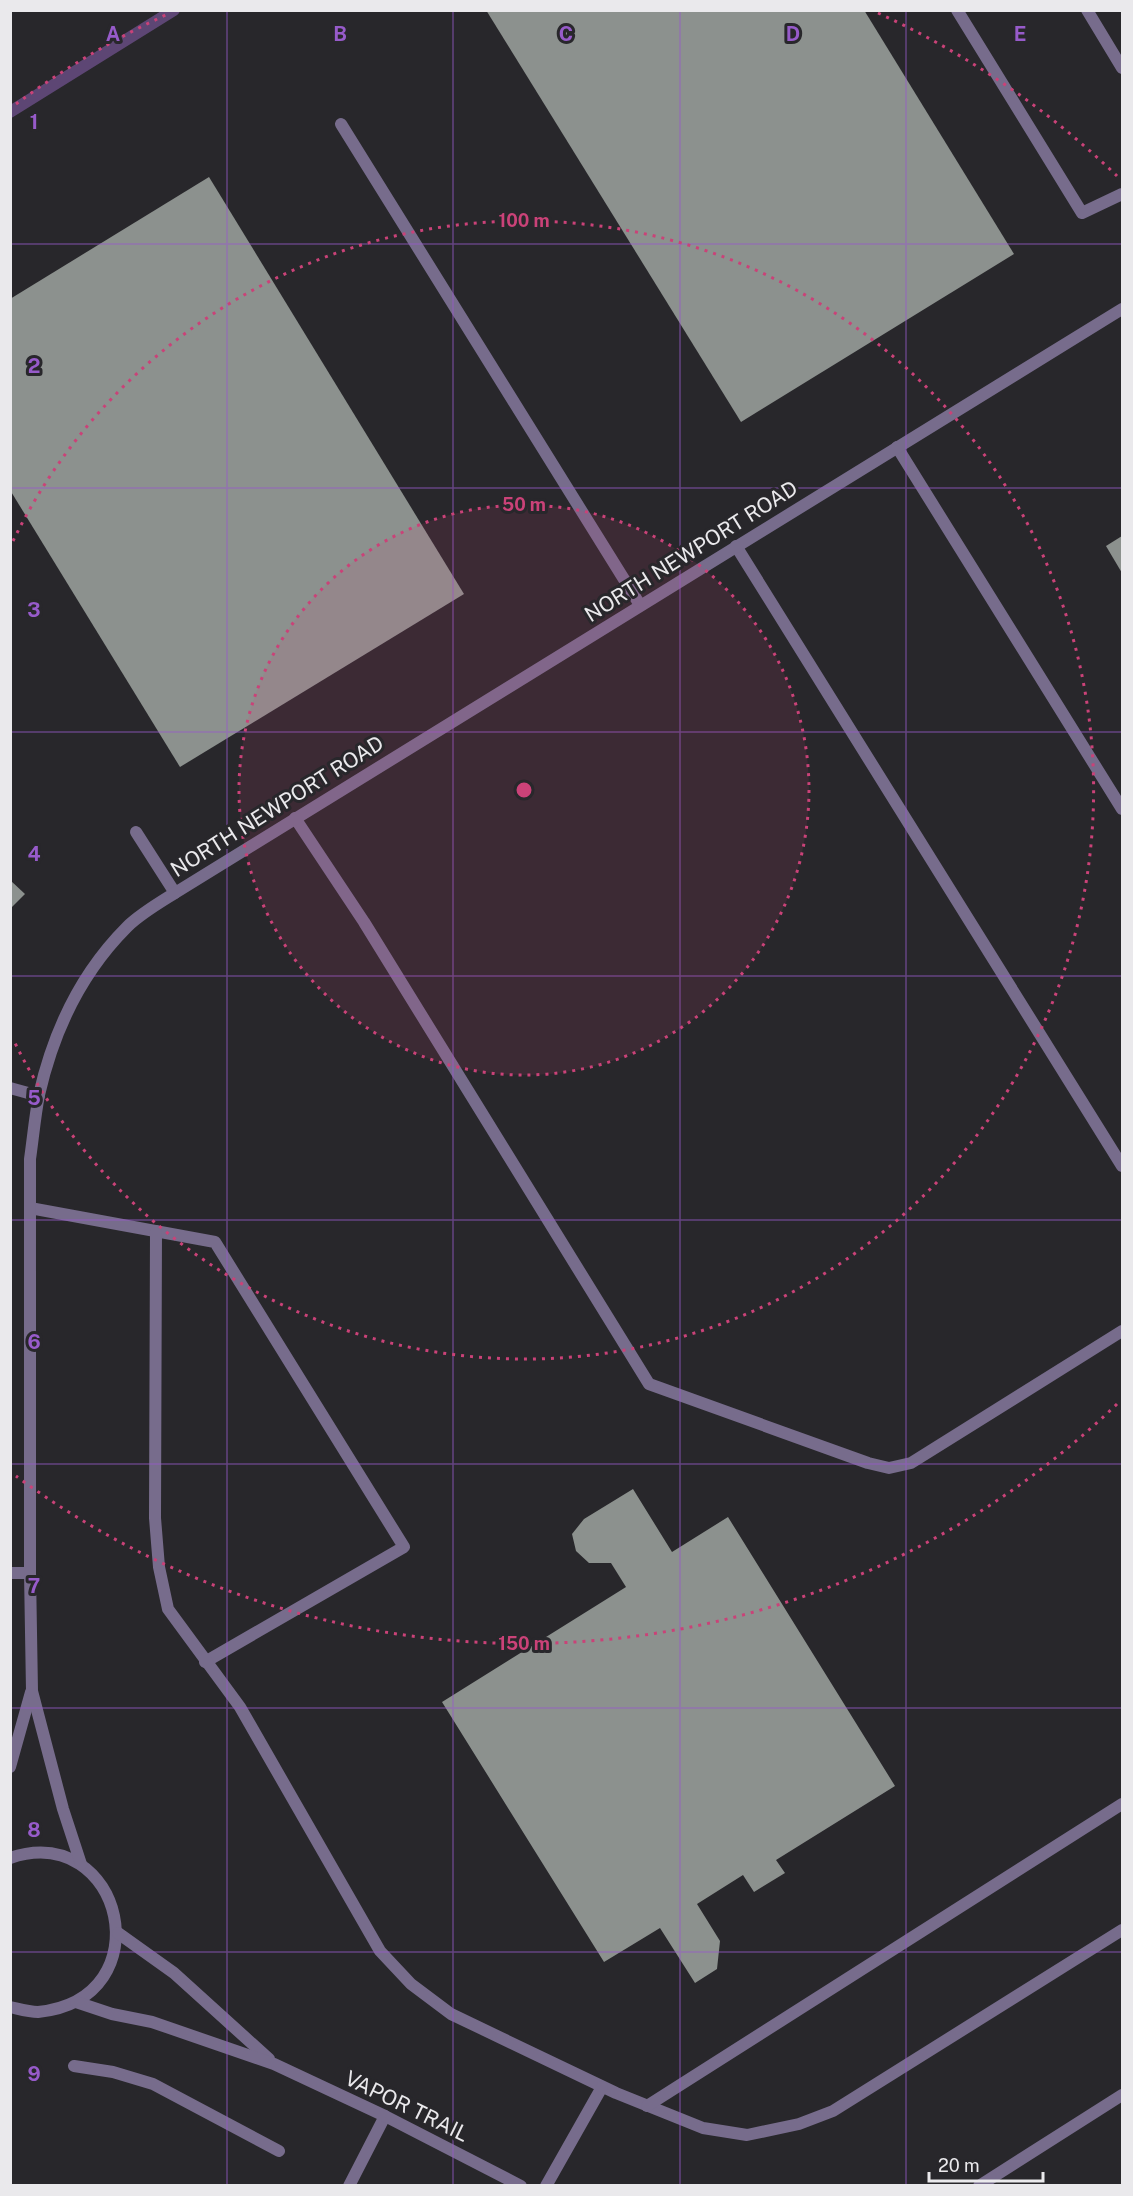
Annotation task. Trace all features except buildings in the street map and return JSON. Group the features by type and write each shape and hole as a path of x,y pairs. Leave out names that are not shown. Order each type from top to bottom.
{"street":[{"path":"957,10 1082,213 1122,194"},
{"path":"1087,10 1122,68"},
{"path":"341,124 640,605"},
{"name":"NORTH NEWPORT ROAD","path":"81,1864 63,1809 32,1691 30,1573 30,1159 39,1096 75,994 104,953 128,925 175,892 1122,309"},
{"path":"897,447 1122,809"},
{"path":"736,546 1122,1166"},
{"path":"295,818 364,922 649,1384 868,1463 889,1468 911,1462 1122,1331"},
{"path":"136,832 175,892"},
{"path":"10,1088 39,1096"},
{"path":"30,1208 214,1242 404,1547 205,1662"},
{"path":"156,1231 155,1518 159,1567 168,1610 240,1707 380,1951 411,1984 450,2014 602,2087 647,2106 702,2128 747,2135 800,2124 833,2111 1122,1930"},
{"path":"10,1573 30,1573"},
{"name":"NORTH NEWPORT ROAD","path":"10,1767 32,1691"},
{"path":"647,2106 1122,1804"},
{"path":"10,1858 28,1852 56,1854 81,1864 102,1884 113,1906 118,1933 112,1960 98,1984 76,2002 10,2017"},
{"name":"VAPOR TRAIL","path":"118,1933 174,1973 274,2064"},
{"name":"VAPOR TRAIL","path":"76,2002 112,2014 152,2022 274,2064 385,2116 521,2186"},
{"path":"10,2007 36,2012"},
{"path":"74,2066 113,2072 153,2084 279,2151"},
{"path":"546,2186 602,2087"},
{"path":"979,2186 1122,2095"},
{"path":"349,2186 385,2116"}],"waterway":[{"path":"10,112 174,10"}]}
